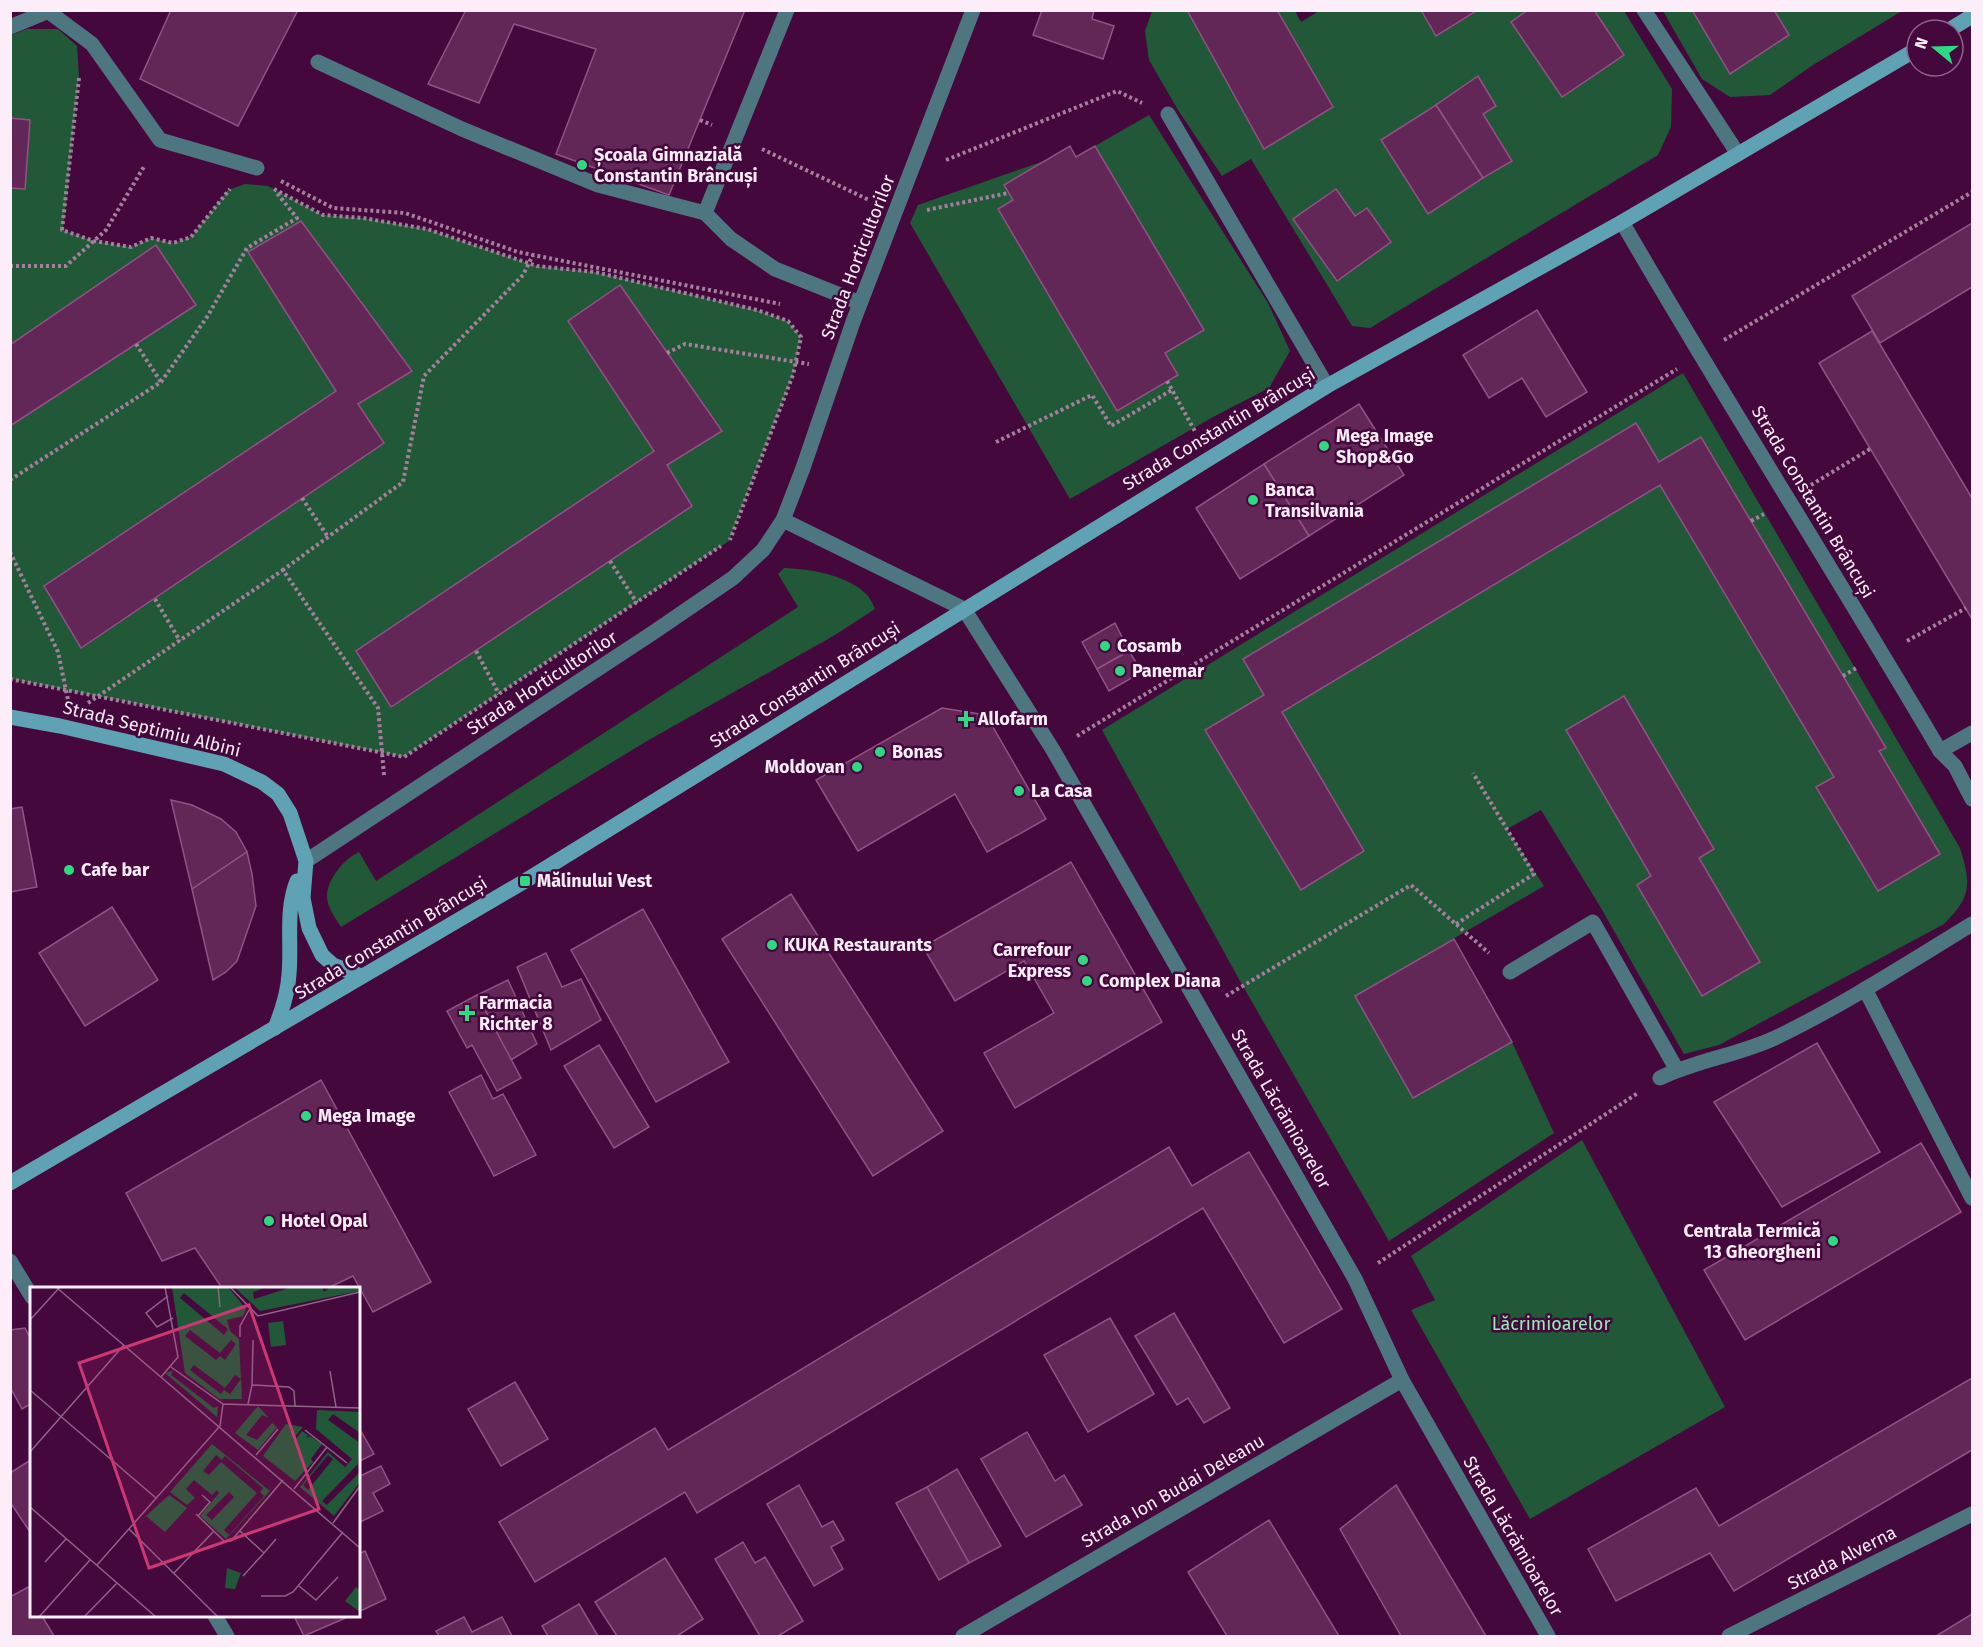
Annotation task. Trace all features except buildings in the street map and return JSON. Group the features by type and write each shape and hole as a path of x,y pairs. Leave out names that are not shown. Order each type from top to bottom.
{"main road":[{"name":"Strada Constantin Brâncuși","path":"10,1183 525,881 1327,386 1622,222 1905,56"},
{"name":"Strada Septimiu Albini","path":"10,717 66,721 224,764 244,772 278,794 290,813 306,861 303,898 309,928 322,955 333,965 361,976"},
{"path":"275,1028 283,1007 290,975 289,921 294,888 306,861"}],"street":[{"path":"705,213 787,10"},
{"name":"Strada Horticultorilor","path":"306,861 654,632 733,578 762,550 783,519 804,468 860,303 973,10"},
{"path":"1644,10 1737,154"},
{"path":"10,27 50,11 92,44 160,140 257,168"},
{"path":"318,62 462,129 598,185 705,213 731,239 775,269 860,303"},
{"path":"1167,114 1327,386"},
{"name":"Strada Constantin Brâncuși","path":"1622,222 1699,355 1789,499 1940,752 1955,766 1972,799"},
{"path":"783,519 964,609"},
{"name":"Strada Lăcrămioarelor","path":"964,609 1053,750 1355,1279 1402,1380 1548,1636"},
{"path":"1940,752 1972,733"},
{"path":"1510,972 1593,922 1677,1070"},
{"path":"1659,1078 1677,1070 1756,1046 1865,989 1972,924"},
{"path":"1865,989 1972,1198"},
{"path":"10,1261 30,1294"},
{"name":"Strada Ion Budai Deleanu","path":"963,1636 1402,1380"},
{"name":"Strada Alverna","path":"1729,1636 1972,1514"},
{"path":"216,1617 227,1636"}],"path":[{"path":"79,76 62,230 94,241 132,247 152,238 173,243 191,237 228,190 237,187"},
{"path":"911,174 1117,91 1167,114"},
{"path":"700,120 872,201 894,217 1008,194"},
{"path":"10,266 66,266 106,230 160,140"},
{"path":"10,480 161,382 207,317 247,248 297,218 257,168"},
{"path":"257,168 333,208 405,213 518,252 781,304"},
{"path":"10,679 404,757 729,541 794,375 801,337 788,321 711,298 607,275 530,263 427,229 363,218 323,215 268,186"},
{"path":"1053,750 1699,355 1972,192"},
{"path":"66,721 98,696 283,570 403,482 424,376 523,275 533,255"},
{"path":"136,344 161,382"},
{"path":"667,353 685,344 796,361 836,371"},
{"path":"1167,381 1209,458"},
{"path":"996,442 1092,395 1111,426 1172,390"},
{"path":"1789,499 1870,449"},
{"path":"302,498 328,537"},
{"path":"10,552 58,652 66,689 66,721"},
{"path":"610,561 654,632"},
{"path":"283,570 378,708 387,808"},
{"path":"155,599 180,640"},
{"path":"1883,655 1966,608"},
{"path":"476,651 515,724"},
{"path":"1456,924 1534,874 1473,773"},
{"path":"1202,1011 1411,885 1510,972"},
{"path":"1355,1279 1608,1114 1659,1078"}],"green space":[{"path":"1152,11 1187,11 1265,149 1333,106 1277,11 1295,11 1301,22 1319,11 1421,11 1437,36 1478,11 1528,11 1562,97 1624,55 1594,11 1624,11 1672,89 1671,127 1658,155 1370,328 1352,326 1251,159 1222,176 1178,110 1149,60 1145,31","holes":["1436,105 1483,114 1512,161 1428,213 1381,140","1335,189 1355,216 1367,208 1391,242 1337,281 1293,219"]},
{"path":"1663,11 1692,11 1730,74 1789,35 1774,11 1902,11 1813,65 1770,95 1730,97 1702,79"},
{"path":"27,29 58,29 77,46 79,76 63,230 94,241 131,247 151,238 173,243 191,237 228,190 245,184 268,186 323,215 363,218 427,229 537,266 595,272 757,310 788,321 801,337 793,375 729,541 404,757 11,679 11,426 196,305 156,245 11,345 10,188 25,189 30,121 11,118 11,35","holes":["300,221 412,370 358,404 383,443 81,648 44,586 336,391 249,252","619,285 721,431 667,465 692,506 391,707 356,651 654,451 568,321"]},
{"path":"1149,115 1268,303 1290,351 1269,388 1213,417 1070,499 910,223 918,205 1044,161 1004,185 1013,200 998,210 1118,411 1178,375 1165,353 1203,330 1095,146"},
{"path":"1683,373 1960,848 1966,871 1967,889 1960,905 1944,924 1719,1045 1684,1054 1601,908 1541,810 1507,829 1544,886 1355,996 1413,1098 1512,1042 1554,1133 1389,1241 1240,981 1102,730","holes":["1635,423 1659,462 1701,437 1885,747 1879,751 1878,890 1817,788 1834,777 1660,485 1282,712 1364,851 1301,890 1205,731 1264,695 1243,659","1624,696 1714,849 1699,858 1760,962 1702,996 1637,885 1651,876 1566,730"]},
{"path":"784,568 806,570 840,578 868,596 875,609 835,635 647,741 341,927 330,909 327,897 333,877 348,859 359,852 376,881 798,607 778,574"},
{"name":"Lăcrimioarelor","path":"1582,1140 1725,1407 1530,1519 1411,1310 1435,1300 1411,1256"}],"place":[{"name":"Școala Gimnazială Constantin Brâncuși","path":"582,165"},
{"name":"Mega Image Shop&Go","path":"1324,446"},
{"name":"Banca Transilvania","path":"1253,500"},
{"name":"Cosamb","path":"1105,646"},
{"name":"Panemar","path":"1120,671"},
{"name":"Allofarm","path":"966,719"},
{"name":"Bonas","path":"880,752"},
{"name":"Moldovan","path":"857,767"},
{"name":"La Casa","path":"1019,791"},
{"name":"Cafe bar","path":"69,870"},
{"name":"Mălinului Vest","path":"525,881"},
{"name":"KUKA Restaurants","path":"772,945"},
{"name":"Carrefour Express","path":"1083,960"},
{"name":"Complex Diana","path":"1087,981"},
{"name":"Farmacia Richter 8","path":"467,1013"},
{"name":"Mega Image","path":"306,1116"},
{"name":"Hotel Opal","path":"269,1221"},
{"name":"Centrala Termică 13 Gheorgheni","path":"1833,1241"}]}
